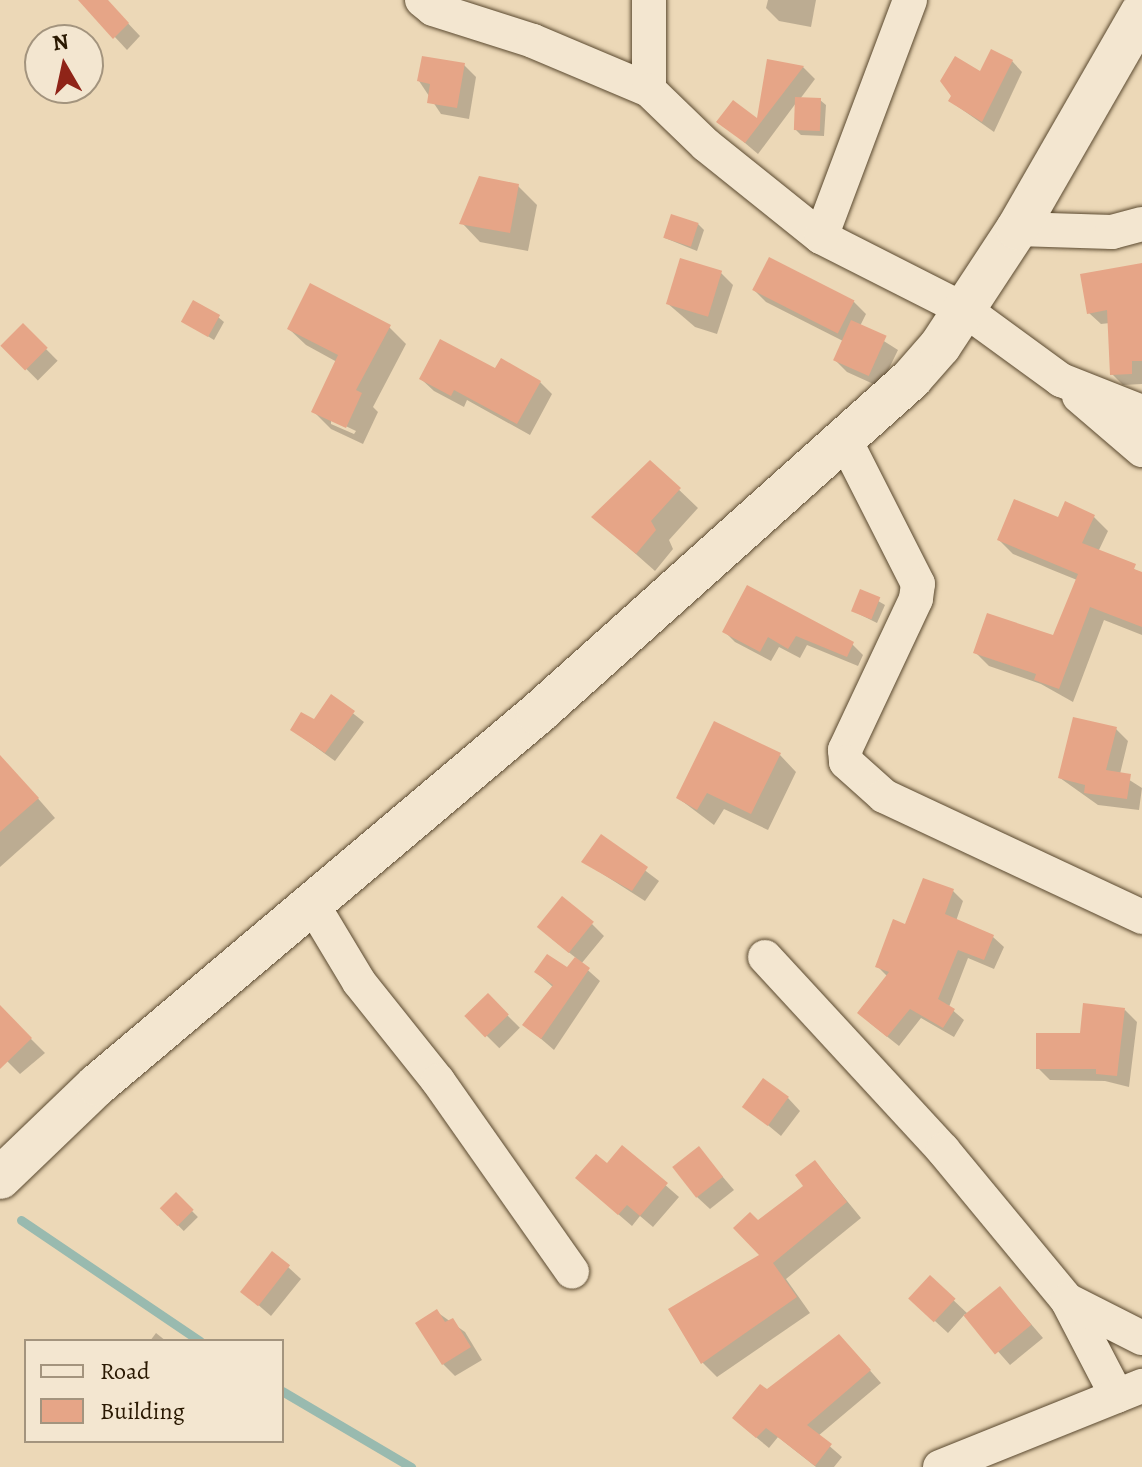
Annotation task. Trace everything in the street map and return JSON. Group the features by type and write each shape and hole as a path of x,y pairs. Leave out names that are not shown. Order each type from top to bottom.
{"street":[{"path":"422,0 433,9 533,41 649,90 706,145 821,237 965,310 1061,380 1142,450"},
{"path":"649,0 649,90"},
{"path":"821,237 910,0"},
{"path":"0,1178 53,1124 311,902 537,714 846,442 911,379 965,310 1017,229 1142,12"},
{"path":"1017,229 1112,232 1142,224"},
{"path":"1061,380 1142,412"},
{"path":"846,442 918,584 916,599 845,750 846,762 884,796 1142,917"},
{"path":"311,902 359,982 438,1081 572,1272"},
{"path":"765,957 943,1150 1067,1300 1129,1391 1005,1454 940,1467"},
{"path":"1067,1300 1142,1338"}],"building":[{"path":"78,0 108,0 129,23 113,39 104,29 104,24 100,24"},
{"path":"991,49 1013,60 982,122 948,101 951,96 940,81 955,56 980,71"},
{"path":"422,56 465,63 457,108 427,103 430,84 417,81"},
{"path":"767,59 804,66 745,143 716,122 733,100 757,118"},
{"path":"795,97 821,98 820,131 794,130"},
{"path":"479,176 519,184 510,233 459,224"},
{"path":"671,214 699,223 691,247 663,238"},
{"path":"769,257 855,301 838,334 752,290"},
{"path":"680,258 722,271 708,317 666,304"},
{"path":"1142,263 1142,361 1132,361 1132,374 1110,375 1107,310 1087,314 1080,274"},
{"path":"310,283 391,325 356,390 362,393 346,428 311,412 338,355 287,329"},
{"path":"193,300 220,315 208,337 181,322"},
{"path":"851,320 887,336 869,376 833,360"},
{"path":"23,323 48,348 25,370 0,346"},
{"path":"440,339 495,368 501,358 541,381 517,424 454,390 451,396 419,379"},
{"path":"650,460 681,488 651,521 656,530 636,554 591,517"},
{"path":"1014,499 1058,517 1065,501 1095,515 1082,543 1136,564 1134,569 1142,572 1142,627 1090,607 1059,689 1034,680 1036,674 973,653 987,613 1053,635 1078,574 997,540"},
{"path":"747,585 854,642 847,657 796,636 788,649 768,637 760,652 722,632"},
{"path":"860,589 880,597 871,619 851,611"},
{"path":"331,694 355,711 325,753 290,730 301,712 314,719"},
{"path":"1073,717 1117,727 1106,770 1131,774 1127,799 1084,793 1085,785 1058,778"},
{"path":"714,721 781,753 751,814 707,793 697,810 676,798"},
{"path":"0,755 39,798 0,832"},
{"path":"601,834 648,867 632,891 581,862"},
{"path":"923,878 954,889 945,914 994,935 984,960 958,950 938,999 955,1009 943,1028 910,1009 887,1037 857,1013 889,972 875,967 893,919 905,924"},
{"path":"562,896 594,922 569,953 537,927"},
{"path":"547,954 567,967 575,957 590,968 541,1039 522,1025 553,985 534,972"},
{"path":"488,993 509,1015 485,1038 464,1016"},
{"path":"1083,1003 1125,1008 1117,1076 1096,1074 1096,1069 1036,1069 1036,1033 1080,1033"},
{"path":"0,1005 32,1038 0,1069"},
{"path":"763,1078 789,1097 768,1126 742,1107"},
{"path":"622,1145 668,1183 640,1216 627,1205 618,1215 575,1178 596,1154 607,1163"},
{"path":"699,1146 723,1177 696,1198 672,1167"},
{"path":"815,1160 847,1202 773,1263 797,1297 701,1364 668,1309 759,1255 733,1228 750,1212 758,1220 803,1186 795,1175"},
{"path":"176,1192 194,1210 177,1226 160,1208"},
{"path":"272,1251 290,1265 258,1306 240,1292"},
{"path":"930,1275 956,1299 934,1322 908,1298"},
{"path":"1000,1286 1031,1325 995,1354 963,1316"},
{"path":"437,1309 445,1322 453,1318 471,1347 442,1365 415,1323"},
{"path":"839,1334 871,1370 807,1425 832,1444 815,1466 766,1428 756,1438 732,1418 760,1384 767,1389"}],"waterway":[{"path":"21,1220 197,1339"},
{"path":"284,1392 411,1467"}]}
